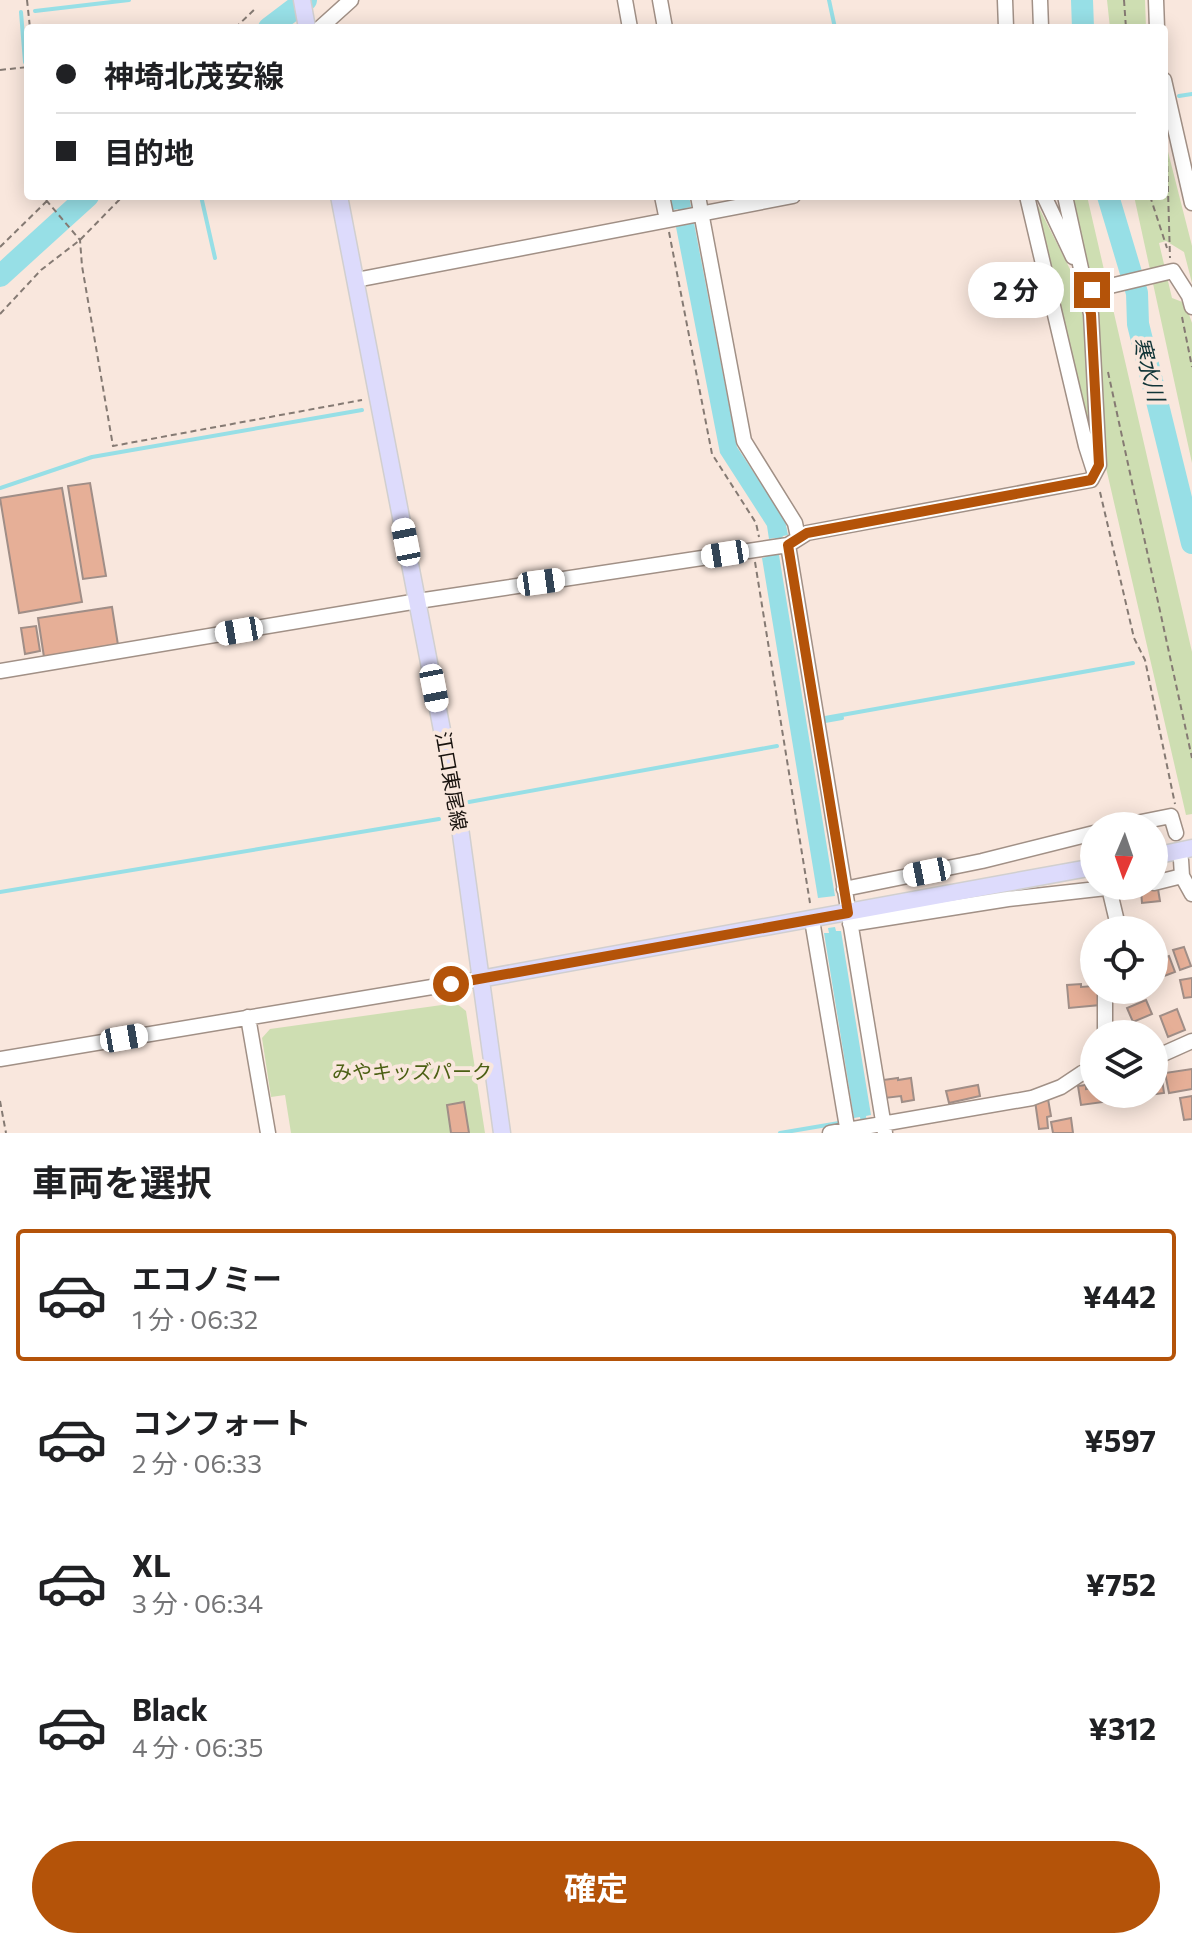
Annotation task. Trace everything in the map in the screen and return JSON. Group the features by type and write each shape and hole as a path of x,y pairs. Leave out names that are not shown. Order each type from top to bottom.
{"main road":[{"path":"302,0 306,24"},
{"name":"江口東尾線","path":"340,200 458,813 502,1133"},
{"path":"480,979 812,920 849,918 1080,870"}],"street":[{"path":"324,24 351,0"},
{"path":"625,0 629,24"},
{"path":"660,0 664,24"},
{"path":"1005,0 1006,24"},
{"path":"1040,0 1041,24"},
{"path":"1156,0 1157,24"},
{"path":"1168,98 1192,203"},
{"path":"666,200 684,217 744,441 795,523 778,545 849,918 866,1129"},
{"path":"684,217 695,200"},
{"path":"356,280 772,200"},
{"path":"1028,200 1086,446 1096,475"},
{"path":"1046,200 1086,287"},
{"path":"0,671 778,545 1091,480 1099,465 1091,314 1066,200"},
{"path":"1086,287 1170,271 1189,296 1187,311"},
{"path":"1168,817 1171,816 1176,833"},
{"path":"844,889 982,861 1080,836"},
{"path":"1186,854 1182,876 1192,894"},
{"path":"1168,880 1182,876"},
{"path":"849,918 1080,891"},
{"path":"812,920 866,1129"},
{"path":"0,1059 480,979"},
{"path":"248,1017 268,1133"},
{"path":"1168,1052 1192,1041"},
{"path":"830,1133 1032,1098 1061,1087 1080,1074"}],"path":[{"path":"27,0 30,24"},
{"path":"1124,0 1126,24"},
{"path":"239,24 255,9"},
{"path":"0,70 24,67"},
{"path":"0,247 44,200"},
{"path":"48,200 80,240 113,446 378,397"},
{"path":"0,314 41,270 80,240 119,200"},
{"path":"1151,200 1168,250"},
{"path":"1168,200 1170,271"},
{"path":"684,217 712,454 756,523 760,541 778,545"},
{"path":"1187,311 1192,367"},
{"path":"1107,367 1192,758"},
{"path":"1096,475 1134,638 1145,660 1175,803 1171,816"},
{"path":"778,545 755,562 812,920"},
{"path":"0,1101 6,1133"}],"green space":[{"path":"1107,0 1145,0 1146,24 1110,24"},
{"path":"1168,152 1192,246 1192,283 1184,252 1166,241 1159,243 1172,298 1185,303 1192,323 1192,463 1135,200 1168,200"},
{"path":"1034,200 1076,281 1083,314 1090,431"},
{"path":"1071,200 1088,200 1192,652 1192,814 1186,815 1101,446"},
{"name":"みやキッズパーク","path":"456,1003 466,1011 485,1133 291,1133 285,1095 271,1097 262,1038 270,1029"}],"water":[{"path":"671,200 690,200 691,207 686,208 689,224 694,223 737,447 785,520 788,535 783,536 774,555 779,555 835,896 818,898 762,558 766,557 775,538 769,539 767,526 720,453 676,227 682,225 678,209 673,210"},
{"path":"835,927 836,931 841,931 871,1115 866,1116 869,1133 862,1133 860,1117 854,1118 824,933 829,933 828,928"}],"building":[{"path":"90,483 106,576 83,579 68,486"},
{"path":"62,488 82,602 19,613 0,498"},
{"path":"112,607 118,645 44,657 38,618"},
{"path":"36,626 40,651 25,654 21,628"},
{"path":"1184,947 1191,966 1180,970 1173,950"},
{"path":"1168,956 1175,972 1168,975"},
{"path":"1192,978 1192,997 1184,998 1180,980"},
{"path":"1080,984 1080,1004 1100,1005 1069,1008 1067,985"},
{"path":"1148,1004 1152,1014 1132,1020 1127,1008"},
{"path":"1177,1009 1185,1030 1168,1037 1168,1020 1162,1020 1160,1016"},
{"path":"1192,1069 1192,1089 1169,1093 1168,1073"},
{"path":"911,1078 914,1100 902,1102 901,1096 885,1098 883,1080"},
{"path":"978,1085 980,1096 949,1103 946,1091"},
{"path":"1192,1096 1192,1119 1184,1120 1180,1098"},
{"path":"1048,1099 1051,1116 1047,1117 1048,1128 1039,1129 1035,1101"},
{"path":"464,1102 469,1133 451,1133 447,1105"},
{"path":"1071,1118 1073,1133 1053,1133 1051,1122"}],"waterway":[{"path":"35,11 129,0"},
{"path":"274,24 306,0"},
{"path":"829,0 834,24"},
{"name":"寒水川","path":"1082,0 1083,24"},
{"path":"21,12 24,50"},
{"path":"1179,96 1192,94"},
{"path":"0,276 84,200"},
{"path":"202,200 215,258"},
{"name":"寒水川","path":"1109,200 1137,293 1138,324 1192,543"},
{"path":"0,488 92,457 362,410"},
{"path":"825,718 1133,663"},
{"path":"825,721 842,718"},
{"path":"469,802 777,746"},
{"path":"0,892 439,819"},
{"path":"780,1133 839,1123"}],"route":[{"path":"451,984 848,913 788,545 807,533 1091,480 1099,465 1091,314 1085,292 1092,290"}]}
